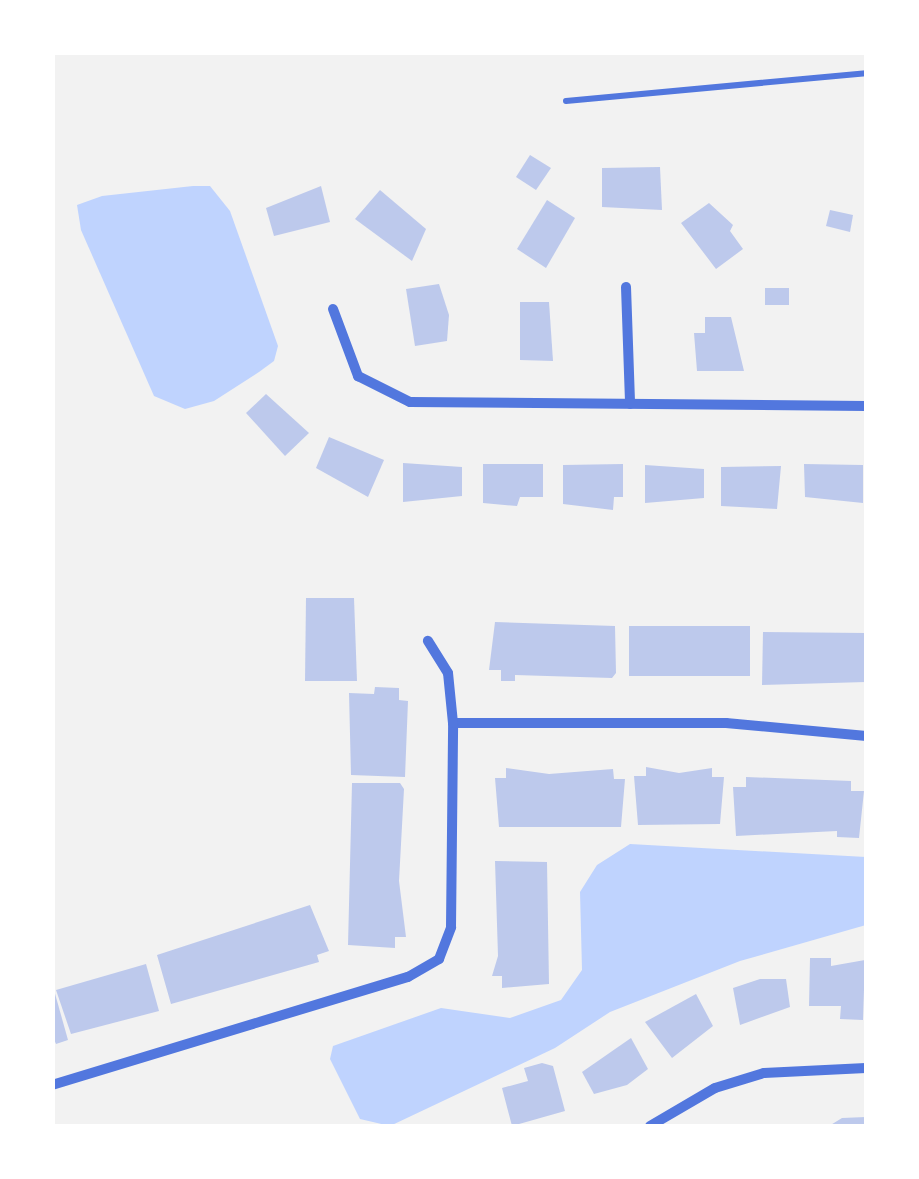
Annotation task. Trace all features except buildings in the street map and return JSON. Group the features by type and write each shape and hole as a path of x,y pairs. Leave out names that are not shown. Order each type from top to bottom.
{"street":[{"path":"626,287 630,404"},
{"path":"332,309 358,376 410,402 866,406"},
{"path":"52,1085 408,977 438,959 451,927 453,723 448,673 428,641"},
{"path":"453,723 726,723 866,736"},
{"path":"650,1126 715,1088 764,1073 866,1068"}],"lane":[{"path":"566,101 866,73"}],"water":[{"path":"210,186 230,211 278,346 274,361 259,372 214,401 185,409 154,396 81,230 77,205 102,196"},
{"path":"630,844 866,857 866,925 740,961 610,1012 555,1048 390,1126 360,1119 330,1059 333,1046 441,1008 510,1018 561,1000 582,970 580,892 597,865"}]}
